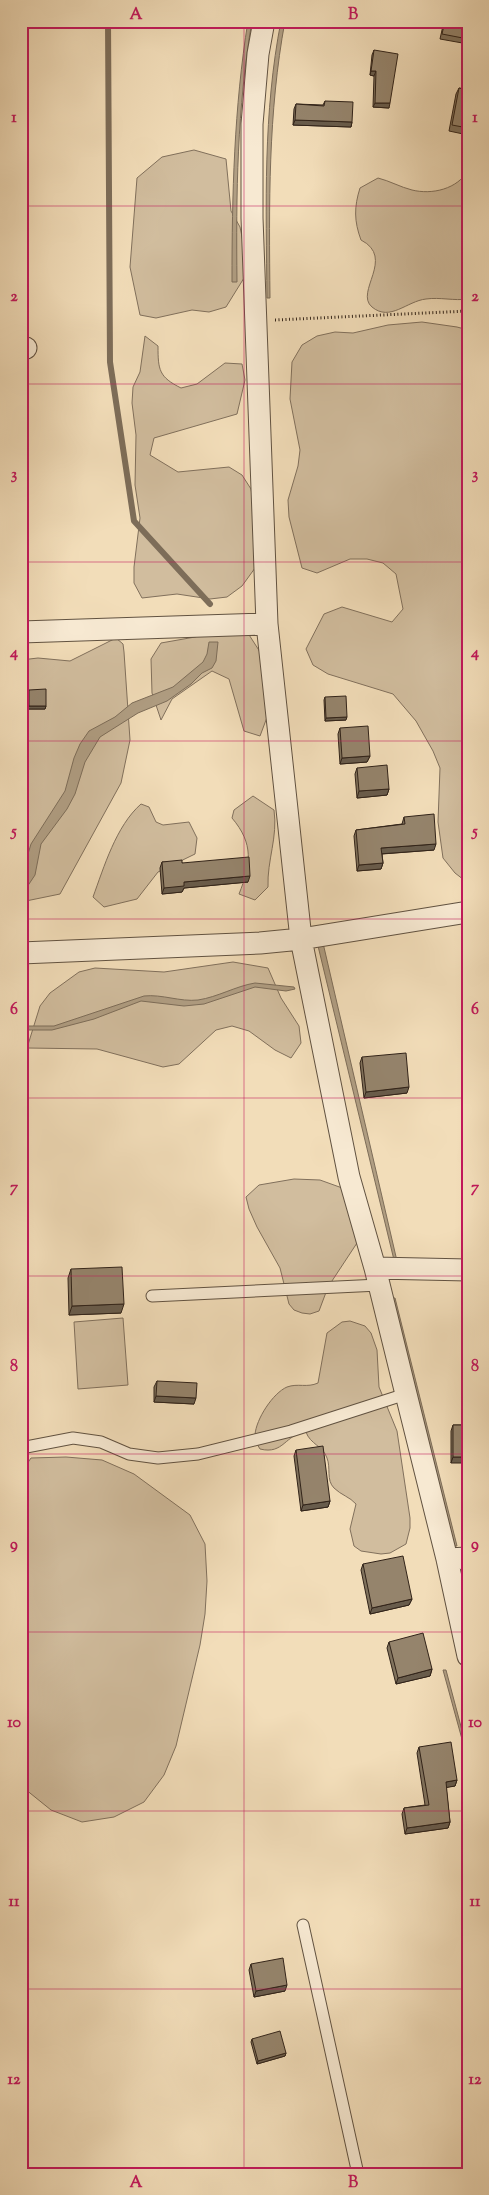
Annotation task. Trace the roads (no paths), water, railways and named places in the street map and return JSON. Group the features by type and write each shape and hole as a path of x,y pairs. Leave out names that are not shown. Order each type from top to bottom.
{"street":[{"path":"264,21 258,54 252,124 252,218 267,624 301,939 349,1177 377,1276 406,1394 457,1559 468,1656"},
{"path":"21,632 267,624"},
{"path":"21,953 260,943 301,939 468,912"},
{"path":"377,1276 468,1270"}],"lane":[{"path":"152,1296 377,1276"},
{"path":"21,1448 73,1438 101,1442 129,1454 158,1458 198,1454 291,1431 406,1394"},
{"path":"303,1925 358,2174"}],"waterway":[{"path":"108,21 110,362 134,521 210,604"}]}
